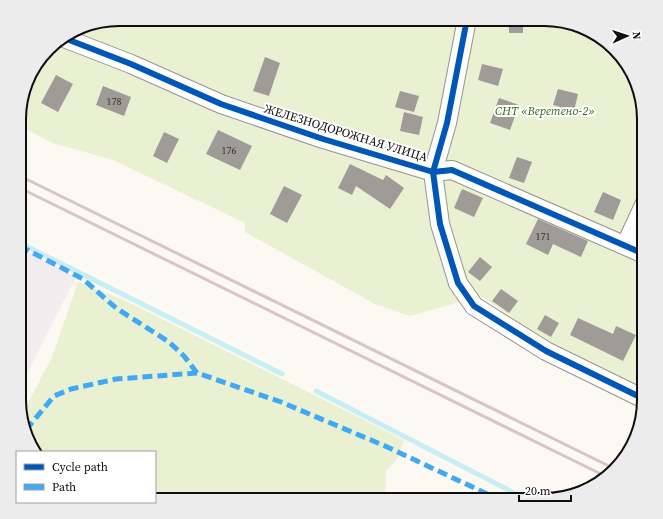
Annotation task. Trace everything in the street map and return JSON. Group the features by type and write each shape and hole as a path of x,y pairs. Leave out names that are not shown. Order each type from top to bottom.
{"street":[{"path":"465,26 447,123 433,172 440,224 458,283 474,306 546,351 637,396"},
{"name":"ЖЕЛЕЗНОДОРОЖНАЯ УЛИЦА","path":"71,40 132,64 221,104 322,139 433,172 452,170 626,244 637,250"},
{"path":"626,244 637,220"}],"shaded area":[{"path":"26,251 76,277 26,376"}],"green space":[{"name":"СНТ «Веретено-2»","path":"113,26 550,26 568,29 579,33 600,45 607,51 607,56 612,56 618,63 632,89 636,107 637,385 539,336 481,296 410,316 375,304 245,232 245,223 113,160 53,143 26,129 27,107 31,89 45,63 63,45 89,31"},
{"path":"78,282 124,300 404,440 396,461 386,470 385,493 156,493 156,451 42,451 29,424 26,407 52,357"}],"building":[{"path":"509,26 523,26 523,33 509,33"},
{"path":"265,57 280,63 269,96 253,91"},
{"path":"482,64 503,69 498,86 478,80"},
{"path":"56,75 73,84 58,112 41,103"},
{"path":"103,86 131,97 124,116 96,105"},
{"path":"558,89 578,94 574,111 553,105"},
{"path":"400,91 419,96 414,112 395,107"},
{"path":"499,98 519,105 510,130 490,123"},
{"path":"404,112 423,117 419,135 400,131"},
{"path":"218,130 252,146 240,170 206,154"},
{"path":"164,132 179,139 167,163 153,156"},
{"path":"517,157 532,162 524,183 509,178"},
{"path":"350,164 383,180 386,175 404,188 390,209 356,186 352,195 338,188"},
{"path":"284,186 302,195 287,223 270,214"},
{"path":"462,189 483,198 474,217 454,208"},
{"path":"603,192 621,200 613,220 594,212"},
{"path":"538,219 588,241 581,257 553,244 548,255 526,244"},
{"path":"480,257 492,267 480,281 468,272"},
{"path":"501,289 518,301 509,313 492,301"},
{"path":"545,315 559,323 551,337 537,329"},
{"path":"578,318 613,334 616,326 636,335 623,361 570,335"}],"waterway":[{"path":"26,246 282,374"},
{"path":"316,391 514,493"}],"railway":[{"path":"26,179 610,466"},
{"path":"26,191 600,474"}],"marked path":[{"path":"26,249 83,279 116,308 169,342 184,356 197,373"},
{"path":"30,426 54,396 71,389 116,379 197,373 281,402 385,446 485,493"}],"cycle path":[{"path":"466,26 447,123 433,172 440,224 458,283 474,306 546,351 637,396"},
{"path":"70,41 131,64 221,104 323,139 433,172 452,170 637,251"}]}
